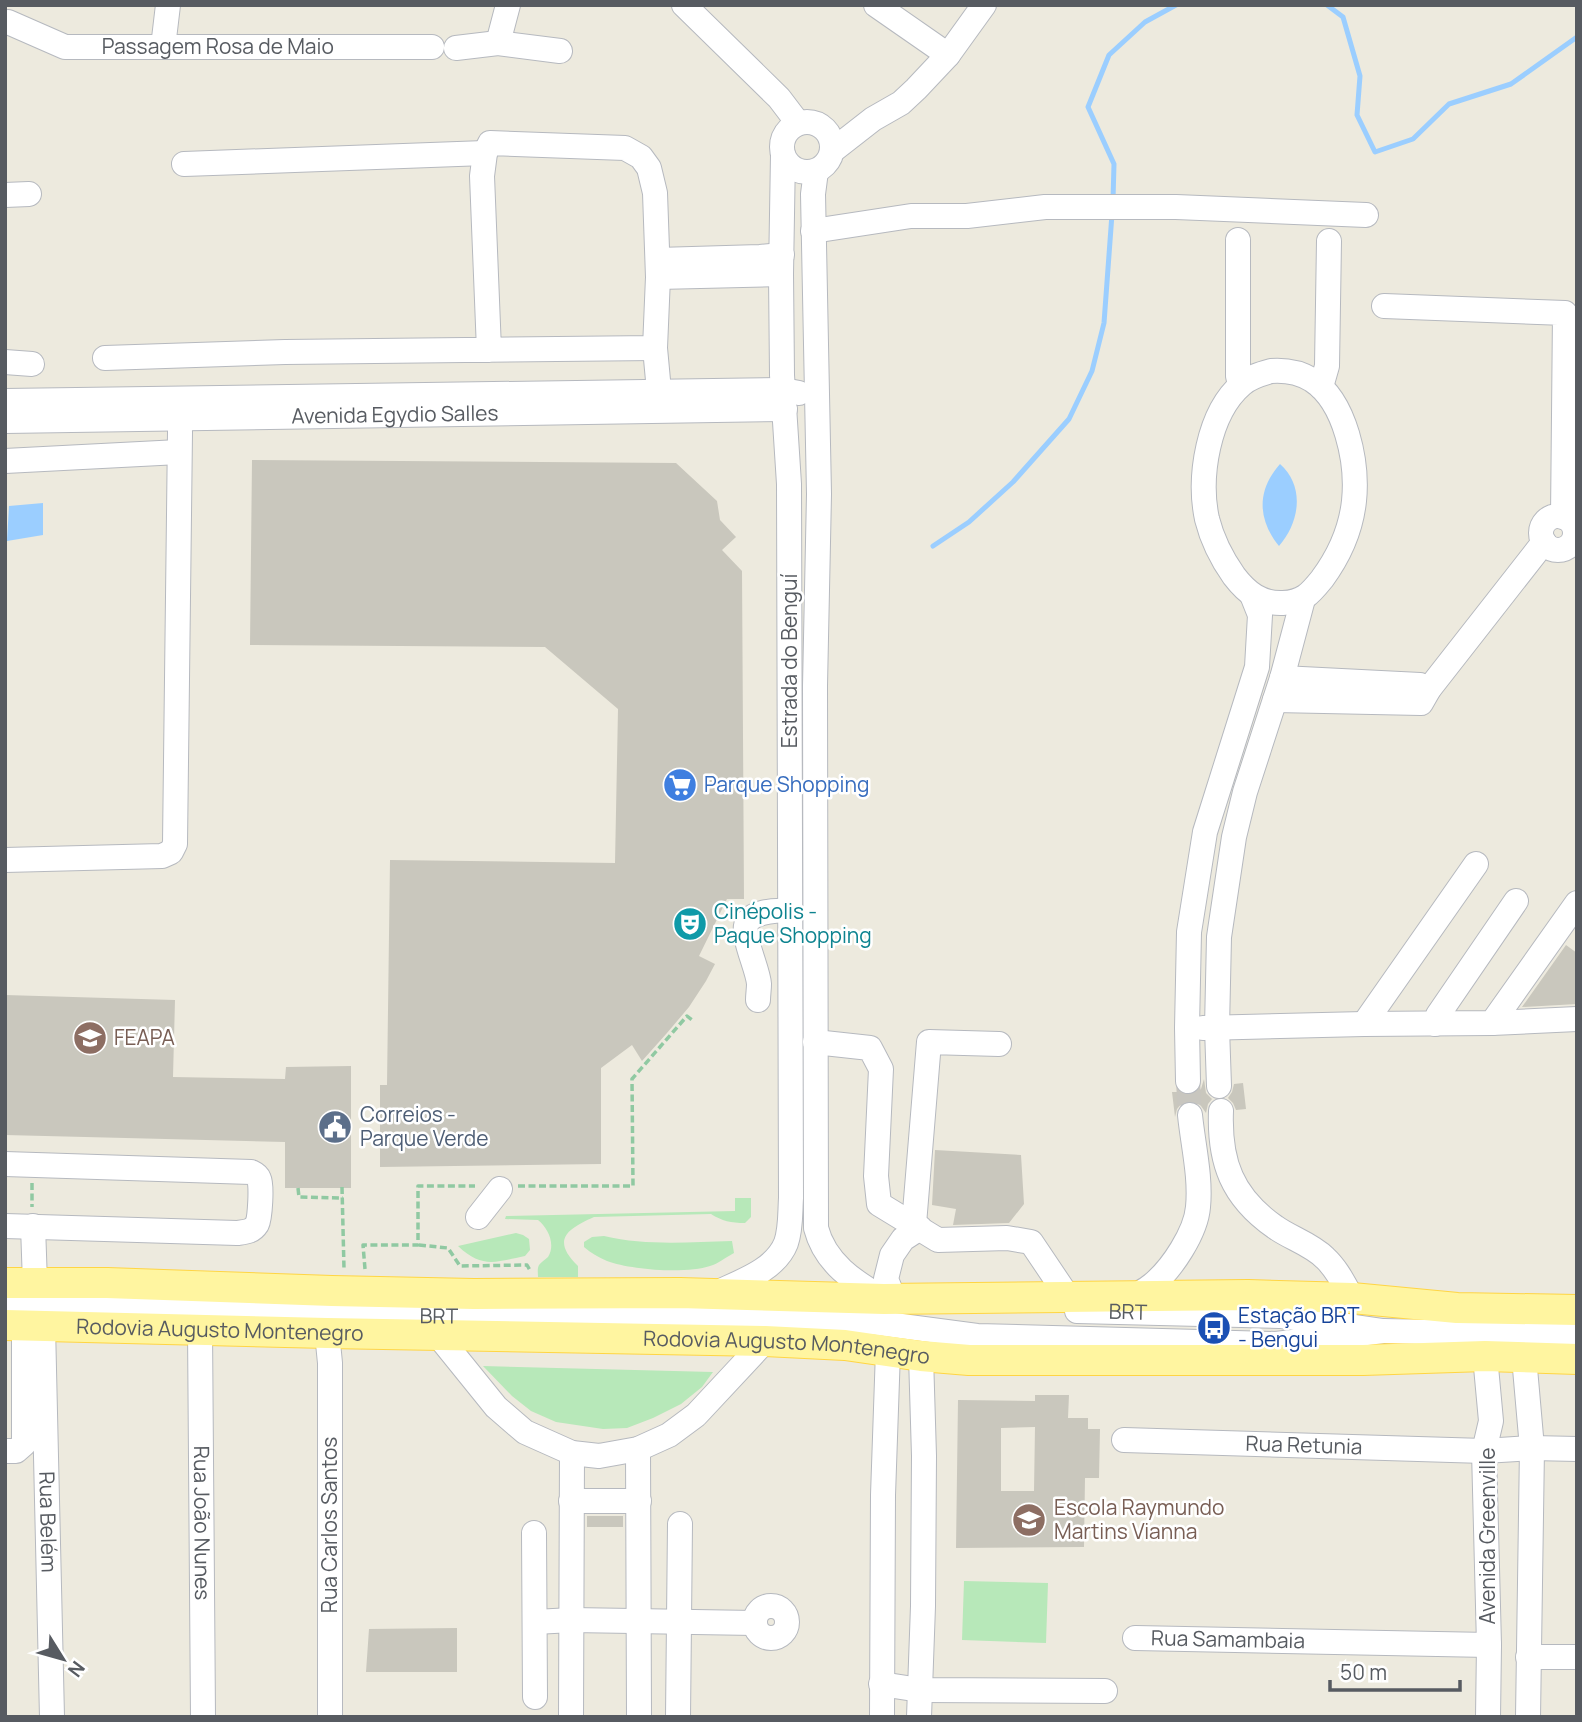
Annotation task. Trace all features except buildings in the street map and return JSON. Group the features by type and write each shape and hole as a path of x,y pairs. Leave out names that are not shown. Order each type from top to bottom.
{"main road":[{"name":"Rodovia Augusto Montenegro","path":"5,1283 107,1283 474,1294 680,1293 883,1307 1069,1297 1248,1295 1352,1298 1457,1308 1577,1310"},
{"name":"Rodovia Augusto Montenegro","path":"22,1331 200,1329 765,1341 845,1345 969,1360 1363,1360 1485,1356 1577,1359"}],"street":[{"path":"163,47 168,5"},
{"path":"498,43 508,5"},
{"path":"684,5 779,98 797,123"},
{"path":"876,5 948,55"},
{"path":"832,151 901,103 948,55 984,5"},
{"name":"Passagem Rosa de Maio","path":"10,18 65,47 444,48 498,43 559,51"},
{"path":"824,127 873,120"},
{"path":"808,121 824,127 832,142 832,151 824,166 808,172 792,168 786,162 781,147 787,131 797,123 808,121"},
{"path":"489,350 482,176 485,153 490,143 625,148 640,157 649,168 655,193 658,269 655,348 659,391"},
{"path":"184,164 485,153"},
{"name":"Estrada do Benguí","path":"783,155 781,265 789,484 791,1198 789,1228 783,1248"},
{"name":"Estrada do Benguí","path":"816,170 813,194 818,494 815,686 816,1228 822,1246 840,1270 863,1287 883,1307"},
{"path":"813,232 911,216 967,216 1045,207 1176,207 1366,215"},
{"path":"1238,240 1240,385"},
{"path":"1321,387 1327,366 1329,241"},
{"path":"658,269 760,257 781,265"},
{"path":"1278,689 1364,692 1420,685 1429,690 1544,542 1542,536 1545,523 1556,516 1563,517 1565,313 1384,306"},
{"path":"105,358 285,352 655,348"},
{"path":"5,362 32,364"},
{"path":"1188,1081 1189,932 1205,832 1257,667 1260,615 1252,595 1240,583 1220,553 1207,519 1204,501 1205,466 1213,431 1240,385 1260,374 1282,371 1303,375 1321,387 1337,412 1345,428 1354,463 1354,500 1338,554 1303,599 1234,837 1219,937 1219,1086"},
{"name":"Avenida Egydio Salles","path":"5,401 659,391 784,400"},
{"path":"784,400 800,393 802,395 803,459 808,476 818,494"},
{"name":"Avenida Egydio Salles","path":"5,421 784,400"},
{"path":"5,461 180,442 175,844 171,852 162,856 5,860"},
{"path":"1252,595 1274,603 1303,599"},
{"path":"790,687 815,686"},
{"path":"1218,789 1245,792"},
{"path":"1205,832 1234,837"},
{"path":"1364,1024 1476,864"},
{"path":"1436,1024 1438,1015 1516,901"},
{"path":"1492,1023 1577,903"},
{"path":"758,1000 759,983 745,932 746,922 764,912 790,910"},
{"path":"1187,1028 1577,1019"},
{"path":"815,1042 870,1048 881,1069 876,1177 879,1204 938,1240 1007,1238 1031,1242 1069,1297"},
{"path":"883,1307 892,1255 917,1226 929,1042 999,1044"},
{"path":"1221,1111 1222,1138 1230,1176 1241,1197 1274,1227 1324,1257 1352,1298"},
{"path":"1134,1297 1152,1286 1167,1271 1196,1220 1199,1191 1191,1127 1222,1138"},
{"path":"5,1164 250,1172 260,1180 259,1219 256,1226 237,1233 5,1226"},
{"path":"478,1217 499,1187"},
{"path":"1198,1209 1209,1199 1220,1195 1241,1197"},
{"path":"33,1226 35,1283"},
{"path":"712,1295 761,1271 773,1262 783,1248 803,1254 822,1246"},
{"name":"BRT","path":"5,1305 397,1316 883,1307 981,1308 1280,1316 1383,1331 1577,1335"},
{"name":"Rua João Nunes","path":"200,1329 203,1717"},
{"path":"5,1451 16,1451 24,1444 22,1331"},
{"name":"Rua Belém","path":"22,1331 52,1717"},
{"name":"Rua Carlos Santos","path":"327,1333 331,1363 330,1717"},
{"path":"437,1334 496,1407 525,1432 572,1453 599,1456 638,1449 669,1435 696,1415 765,1341"},
{"path":"882,1717 883,1495 888,1351"},
{"path":"919,1717 924,1470 921,1356"},
{"name":"Avenida Greenville","path":"1485,1356 1491,1421 1484,1451 1488,1717"},
{"name":"Avenida Greenville","path":"1524,1357 1532,1448 1528,1717"},
{"name":"Rua Retunia","path":"1124,1440 1484,1451 1577,1449"},
{"path":"638,1449 639,1717"},
{"path":"572,1453 572,1717"},
{"path":"571,1501 639,1501"},
{"path":"678,1717 680,1524"},
{"path":"534,1533 535,1698"},
{"path":"535,1622 572,1620 755,1623"},
{"name":"Rua Samambaia","path":"1135,1638 1489,1645"},
{"path":"1528,1657 1577,1657"},
{"path":"881,1684 920,1690 1105,1691"}],"path":[{"path":"418,1245 418,1186 633,1186 632,1079 687,1016 692,1020"},
{"path":"298,1188 299,1197 342,1198"},
{"path":"342,1188 344,1271"},
{"path":"365,1292 363,1245 448,1248 460,1266 527,1265"}],"green space":[{"path":"735,1198 751,1198 751,1217 745,1223 727,1221 711,1214 594,1217 584,1221 570,1231 564,1242 565,1249 578,1266 578,1277 538,1277 539,1265 550,1252 548,1232 538,1220 505,1219 506,1216 735,1211"},
{"path":"516,1233 529,1239 530,1250 525,1256 497,1262 482,1261 458,1246"},
{"path":"592,1237 652,1242 732,1241 734,1253 716,1264 700,1268 644,1269 607,1261 584,1247 584,1242"},
{"path":"483,1366 713,1372 702,1387 681,1404 627,1428 603,1429 556,1422 531,1411"},
{"path":"964,1581 1048,1583 1046,1643 962,1640"}],"water":[{"path":"1280,464 1293,483 1297,504 1292,526 1279,546 1267,525 1263,505 1267,484"},
{"path":"43,503 43,535 7,541 9,506"}],"waterway":[{"path":"1113,200 1114,164 1088,107 1109,55 1145,22 1176,5"},
{"path":"1327,5 1343,17 1360,76 1357,115 1375,152 1413,139 1449,104 1511,84 1577,37"},
{"path":"933,546 969,522 1013,482 1069,419 1092,371 1104,323 1112,214"}],"tunnel":[{"path":"1188,1081 1190,1115"}],"place":[{"name":"Parque Shopping","path":"680,785"},
{"name":"Cinépolis - Paque Shopping","path":"690,924"},
{"name":"FEAPA","path":"90,1038"},
{"name":"Correios - Parque Verde","path":"335,1127"},
{"name":"Estação BRT - Bengui","path":"1214,1328"},
{"name":"Escola Raymundo Martins Vianna","path":"1029,1520"}]}
